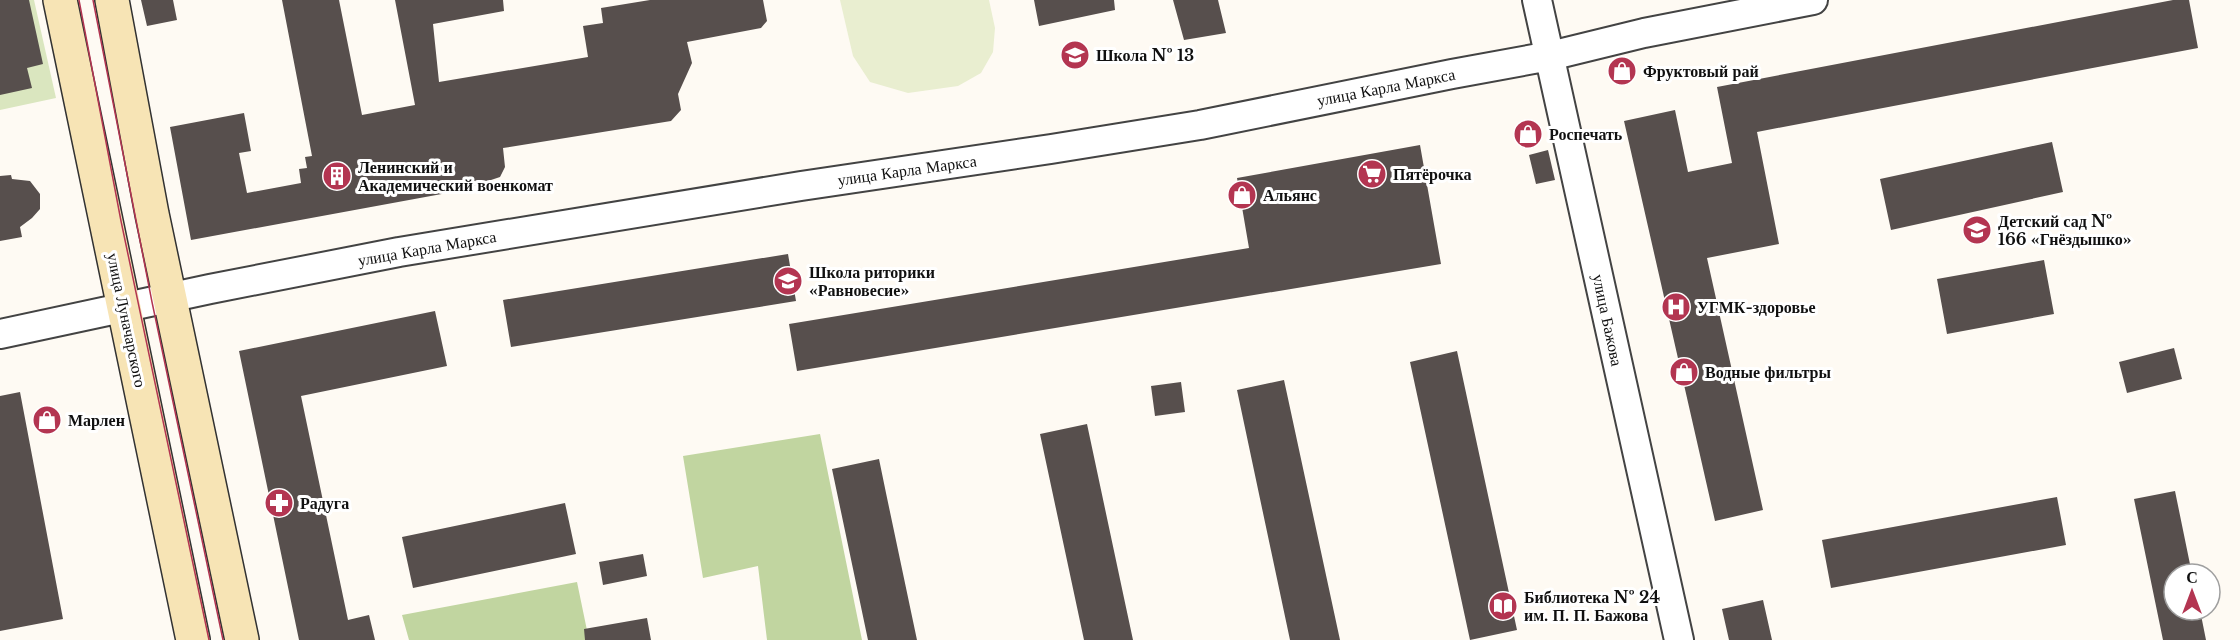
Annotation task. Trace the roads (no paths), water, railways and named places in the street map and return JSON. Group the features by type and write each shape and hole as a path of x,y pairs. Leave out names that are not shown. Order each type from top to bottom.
{"main road":[{"name":"улица Луначарского","path":"60,0 193,640"},
{"path":"111,0 169,298 242,640"}],"street":[{"name":"улица Бажова","path":"1537,0 1679,640"},
{"name":"улица Карла Маркса","path":"0,334 169,298 471,240 801,186 1200,125 1550,56 1644,33 1813,0"}],"tram line":[{"path":"79,0 121,221 209,640"},
{"path":"93,0 152,302 223,640"}],"place":[{"name":"Школа № 13","path":"1075,55"},
{"name":"Фруктовый рай","path":"1622,71"},
{"name":"Роспечать","path":"1528,134"},
{"name":"Пятёрочка","path":"1372,174"},
{"name":"Ленинский и Академический военкомат","path":"337,176"},
{"name":"Альянс","path":"1242,195"},
{"name":"Детский сад № 166 «Гнёздышко»","path":"1977,230"},
{"name":"Школа риторики «Равновесие»","path":"788,281"},
{"name":"УГМК-здоровье","path":"1676,307"},
{"name":"Водные фильтры","path":"1684,372"},
{"name":"Марлен","path":"47,420"},
{"name":"Радуга","path":"279,503"},
{"name":"Библиотека № 24 им. П. П. Бажова","path":"1503,606"}]}
